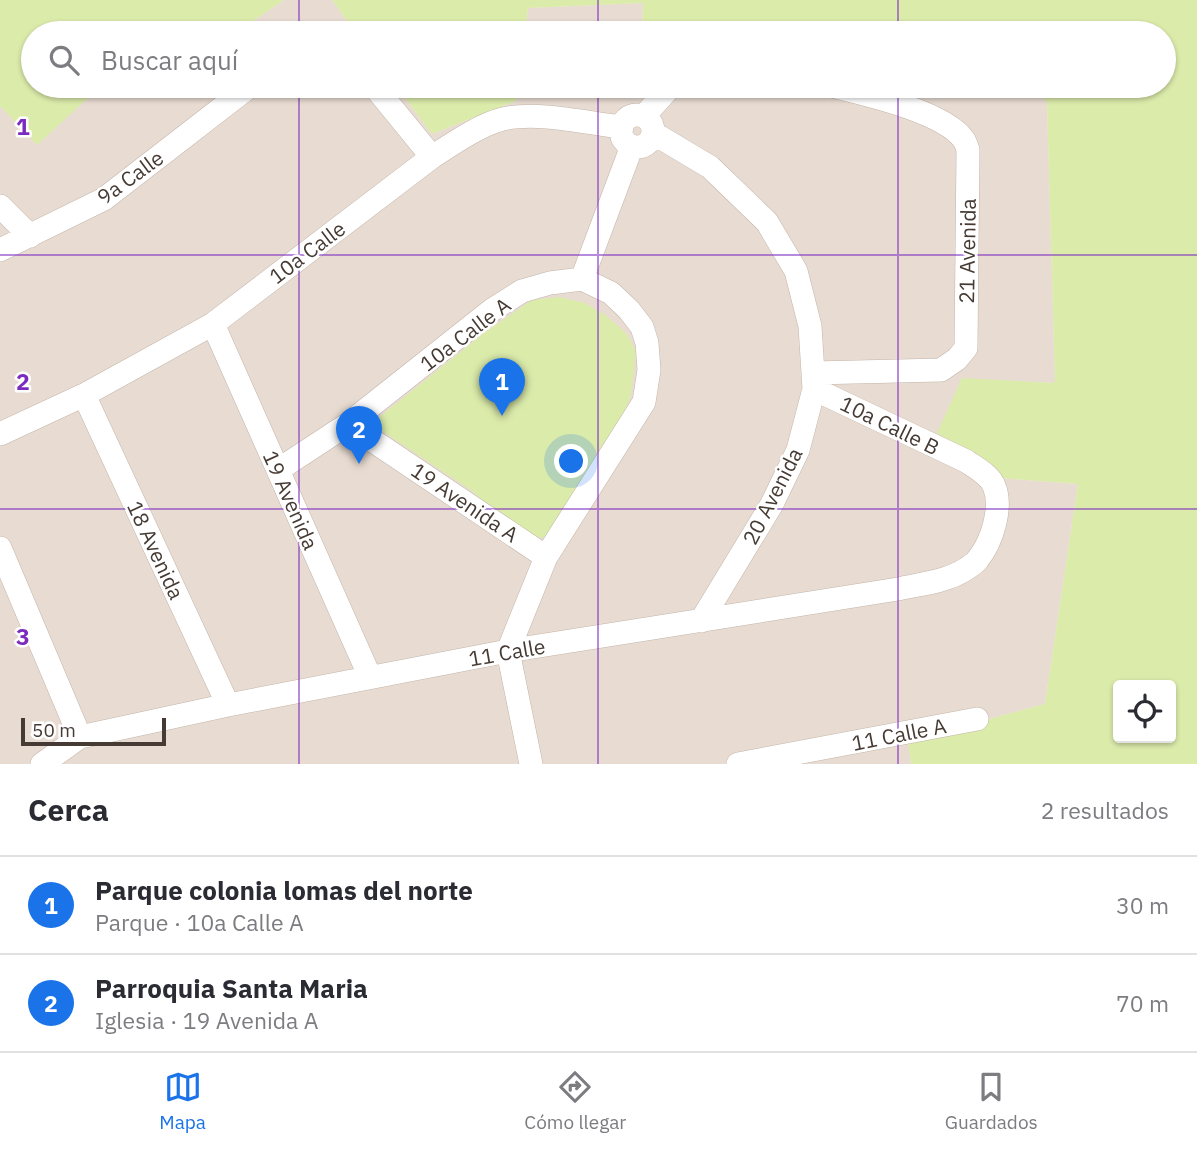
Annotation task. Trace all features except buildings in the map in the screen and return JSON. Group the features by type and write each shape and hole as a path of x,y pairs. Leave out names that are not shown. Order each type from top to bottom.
{"street":[{"name":"9a Calle","path":"0,250 104,199 234,98"},
{"path":"384,98 432,157"},
{"path":"531,764 508,651 546,557 644,402 649,370 647,342 642,327 611,293 582,279 627,136 626,119 635,115 648,125 663,98"},
{"name":"21 Avenida","path":"813,381 941,370 957,359 966,348 968,150 965,140 945,123 880,98"},
{"name":"10a Calle","path":"0,434 84,396 213,324 432,157 469,134 503,119 540,116 627,136"},
{"name":"20 Avenida","path":"648,125 710,167 767,222 796,271 810,326 813,381 798,450 772,505 701,621"},
{"path":"0,206 30,236"},
{"name":"10a Calle A","path":"278,470 348,424 492,310 522,291 550,283 582,279"},
{"name":"19 Avenida","path":"213,324 370,677"},
{"name":"10a Calle B","path":"813,381 966,461 986,475 994,484 998,506 996,522 978,560"},
{"name":"18 Avenida","path":"84,396 228,705"},
{"name":"19 Avenida A","path":"348,424 546,557"},
{"path":"0,548 80,737"},
{"name":"11 Calle","path":"42,764 80,737 228,705 508,651 898,589 944,579 978,560"},
{"name":"11 Calle A","path":"746,763 977,719"}],"shaded area":[{"path":"284,0 332,0 347,21 253,21"},
{"path":"643,3 642,21 526,21 528,8"},
{"path":"88,98 405,98 432,134 516,101 516,98 1043,98 1047,101 1055,383 962,379 999,478 1078,484 1045,704 908,741 911,764 0,764 0,106 37,144"}],"green space":[{"path":"0,0 284,0 253,21 21,21 21,98 88,98 37,145 0,106"},
{"path":"332,0 1197,0 1197,764 911,764 908,741 1045,704 1078,484 999,478 937,433 962,378 1055,383 1047,102 1042,98 1176,98 1176,21 642,21 643,3 528,8 526,21 347,21"},
{"path":"405,98 516,98 516,101 432,134"},
{"path":"559,297 585,303 605,315 627,334 636,352 631,395 620,424 548,535 535,540 472,491 372,423 484,333 532,300"}],"place":[{"name":"Parque colonia lomas del norte","path":"502,416"},
{"name":"Parroquia Santa Maria","path":"359,464"}]}
